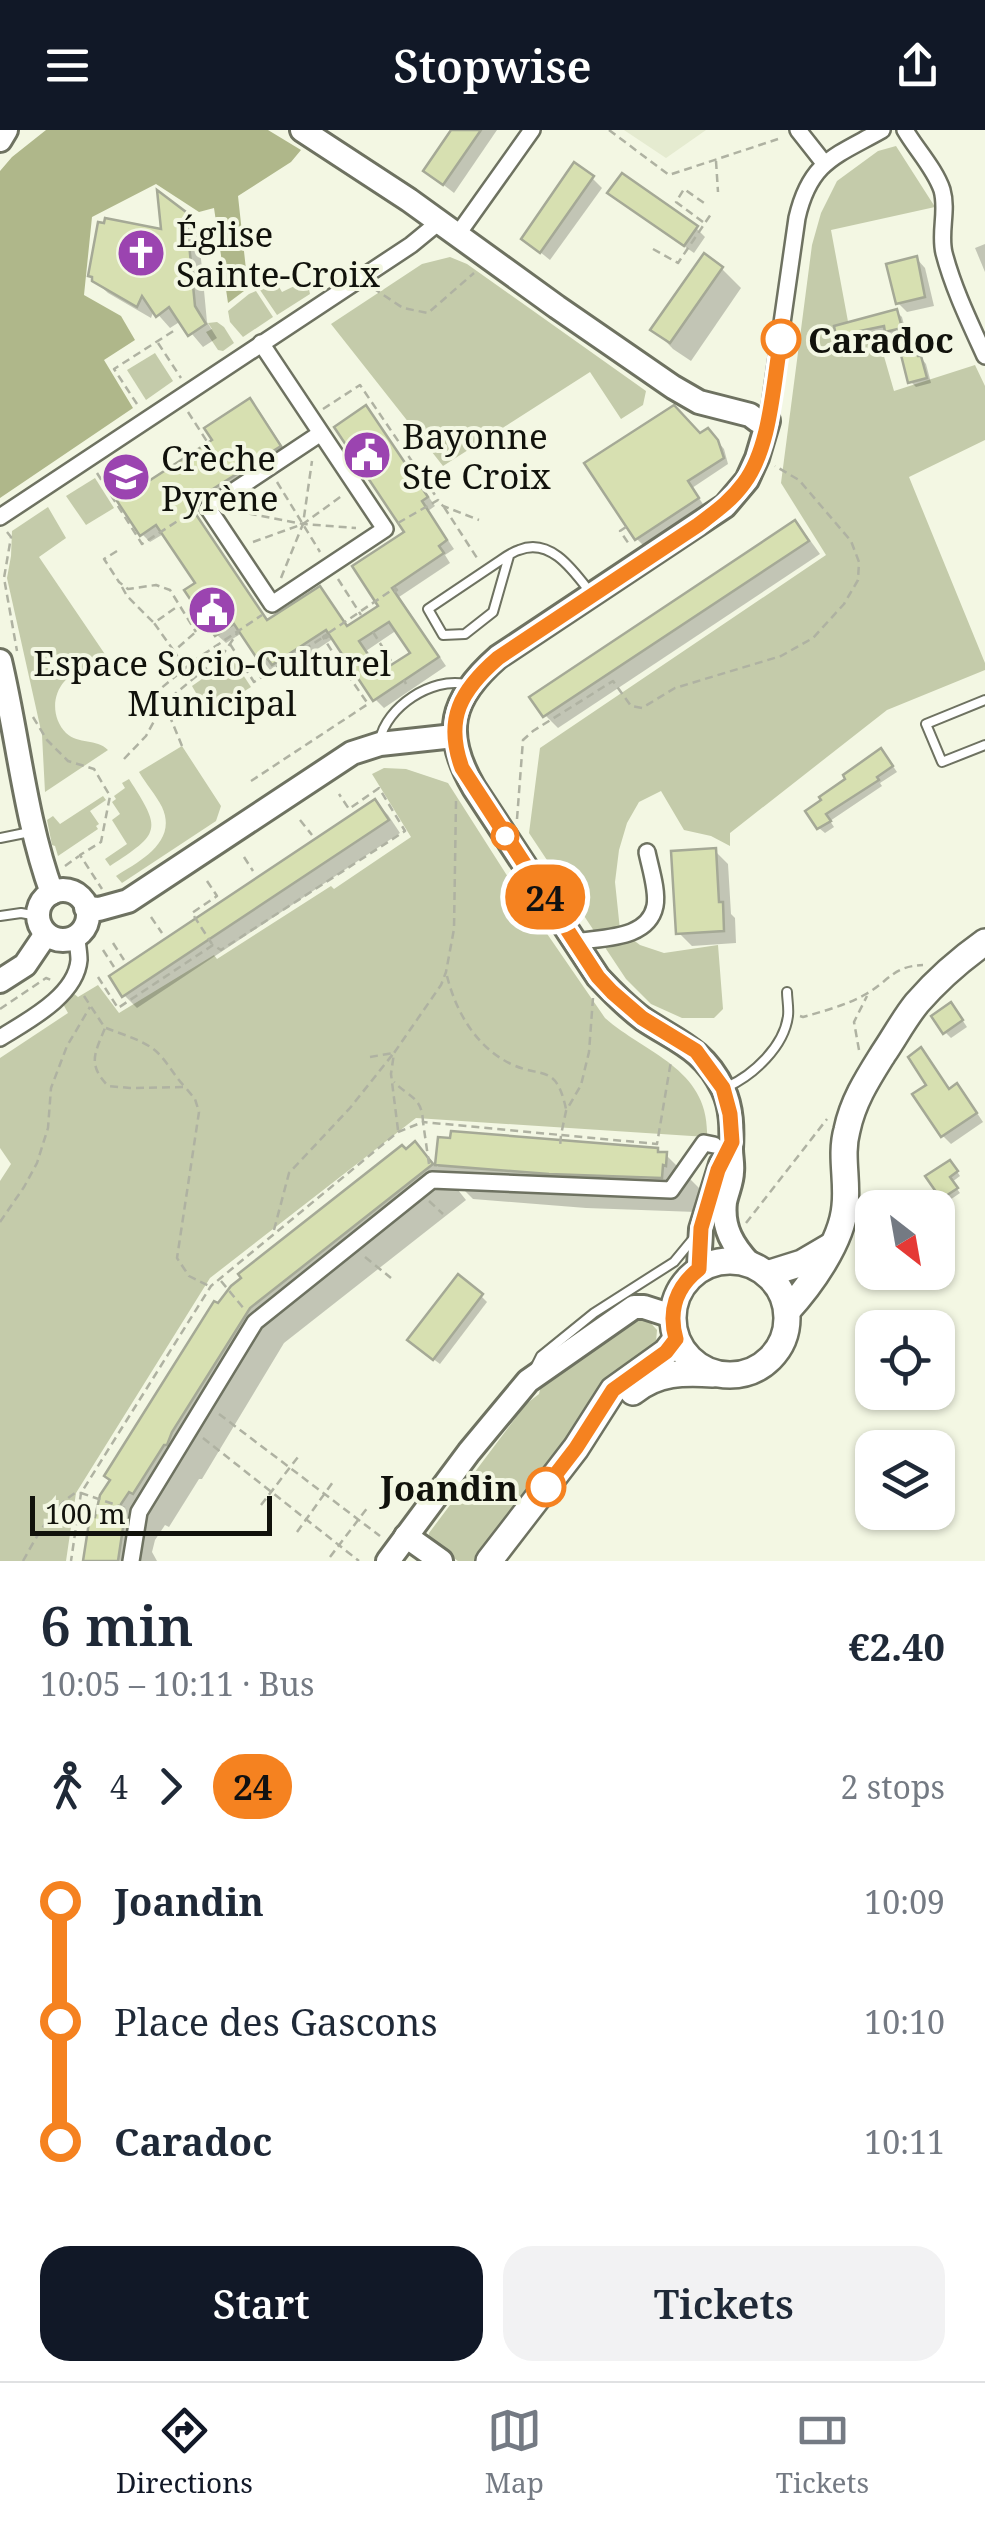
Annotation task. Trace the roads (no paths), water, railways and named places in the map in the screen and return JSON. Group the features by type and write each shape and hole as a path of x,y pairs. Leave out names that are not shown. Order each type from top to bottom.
{"main road":[{"path":"787,1311 808,1288 840,1229 846,1204 843,1154 854,1102 916,1005 949,970 985,942"},
{"path":"489,1561 576,1448 613,1390 666,1352 674,1328 675,1301 682,1286 699,1269 734,1261 758,1269 802,1263 832,1246"},
{"path":"576,1448 643,1384 665,1374 746,1373 773,1356 783,1341 787,1311 782,1294 758,1269"},
{"path":"674,1328 685,1355 715,1374"}],"street":[{"path":"0,140 6,130"},
{"path":"302,130 383,182 673,387 699,402 768,421"},
{"path":"3,524 261,342 410,245 449,228 532,130"},
{"path":"798,130 824,162"},
{"path":"699,1269 701,1228 730,1114 723,1088 696,1051 642,1018 598,977 474,788 458,757 456,716 470,684 498,658 725,506 747,480 768,421 804,191 824,162 882,130"},
{"path":"905,130 944,196 944,252 985,356"},
{"path":"261,342 385,528 333,571 272,604 208,508 321,433"},
{"path":"9,657 35,831 52,893"},
{"path":"86,908 99,909 128,900 352,753 380,744 454,736"},
{"path":"575,942 636,932 650,920 656,904 647,852"},
{"path":"0,981 25,965 42,925 42,902 52,893 68,891 82,900 86,923 77,936 76,989 0,1038"},
{"path":"42,925 61,940 77,936"},
{"path":"131,1561 139,1512 255,1322 432,1180 671,1190 704,1143 722,1146"},
{"path":"722,1146 732,1172 726,1201 728,1235 737,1251 758,1269"},
{"path":"441,1561 397,1549 528,1381 634,1307 644,1307 674,1328"}],"lane":[{"path":"509,556 493,612 465,634 443,635 428,609 521,548 541,546 558,556 592,595"},
{"path":"380,744 391,714 416,697 444,684 470,684"},
{"path":"985,700 926,724 942,762 985,745"},
{"path":"0,838 35,831"},
{"path":"0,916 20,913 42,925"},
{"path":"723,1088 750,1074 770,1054 788,1018 787,992"},
{"path":"528,1381 541,1356 594,1312 674,1262 726,1201"}],"place":[{"name":"Église Sainte-Croix","path":"141,253"},
{"name":"Caradoc","path":"781,339"},
{"name":"Bayonne Ste Croix","path":"367,455"},
{"name":"Crèche Pyrène","path":"126,477"},
{"name":"Espace Socio-Culturel Municipal","path":"212,610"},
{"name":"Joandin","path":"546,1487"}]}
